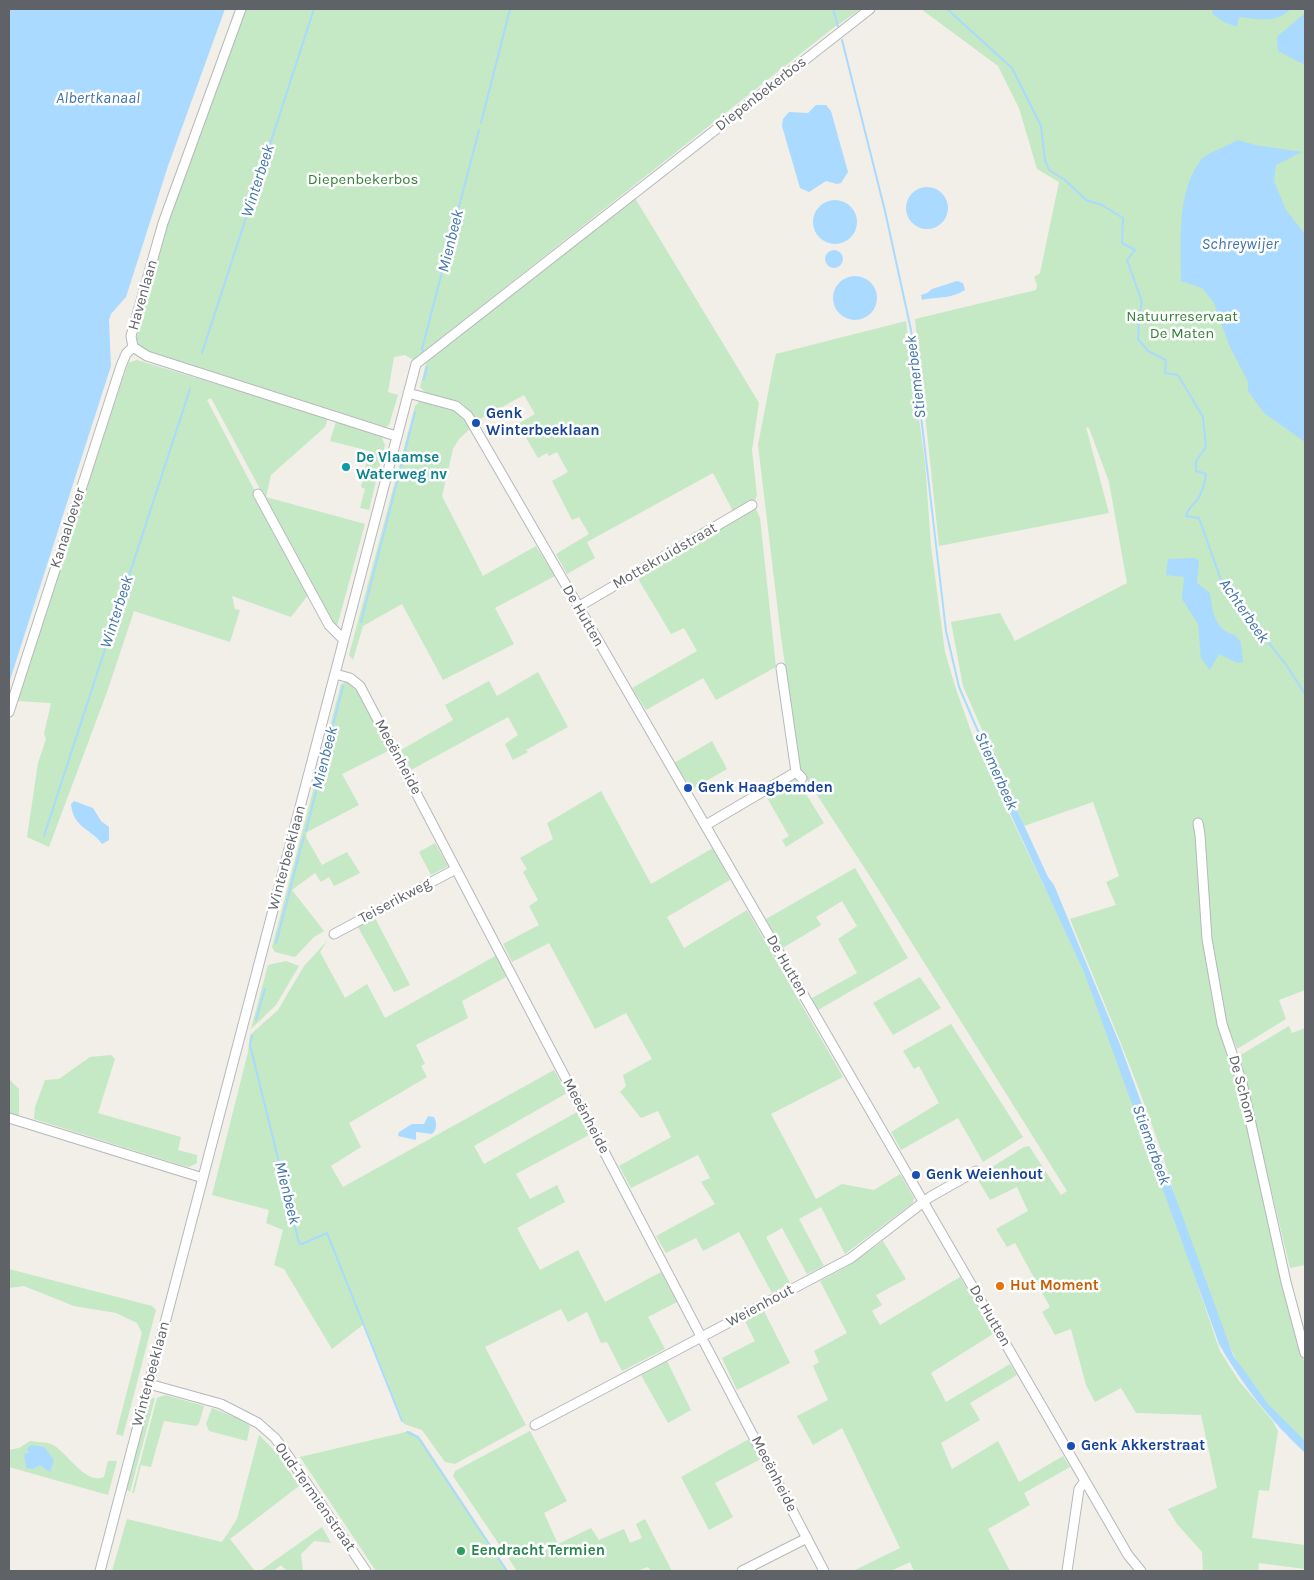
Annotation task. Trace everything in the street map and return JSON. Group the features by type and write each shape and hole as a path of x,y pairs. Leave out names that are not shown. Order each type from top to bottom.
{"street":[{"name":"Havenlaan","path":"241,9 163,223 131,336 133,347 146,356 396,436"},
{"name":"Diepenbekerbos","path":"416,364 870,9"},
{"name":"Kanaaloever","path":"9,712 120,366 126,354 133,347"},
{"name":"Winterbeeklaan","path":"100,1571 416,364"},
{"name":"De Hutten","path":"408,393 456,406 468,416 1128,1555 1141,1571"},
{"path":"258,494 329,625 344,640"},
{"name":"Mottekruidstraat","path":"578,607 752,505"},
{"path":"706,825 799,775 781,668"},
{"name":"Meeënheide","path":"335,674 350,678 360,686 824,1571"},
{"name":"De Schom","path":"1198,823 1207,939 1220,1015 1242,1084 1286,1282 1305,1353"},
{"name":"Teiserikweg","path":"334,934 456,868"},
{"path":"9,1118 203,1178"},
{"name":"Weienhout","path":"535,1425 851,1258 924,1202 976,1171"},
{"name":"Oud-Termienstraat","path":"149,1384 221,1404 258,1424 275,1438 366,1571"},
{"path":"1067,1571 1079,1488 1085,1481"},
{"path":"742,1571 807,1538"}],"green space":[{"name":"Diepenbekerbos","path":"243,9 861,9 833,28 413,360 405,355 394,357 388,392 398,395 389,425 386,427 148,351 139,346 136,340 167,225 203,118"},
{"name":"Natuurreservaat De Maten","path":"921,9 1305,9 1305,990 1279,1000 1286,1019 1237,1049 1233,1039 1225,1043 1239,1086 1282,1278 1305,1365 1305,1443 1274,1414 1249,1381 1228,1344 1211,1306 1159,1145 1138,1088 1070,919 1116,905 1106,882 1119,876 1093,802 1024,826 963,686 951,622 1000,613 1015,641 1127,583 1109,482 1089,428 1086,427 1109,513 939,546 915,319 1036,290 1037,285 1034,277 1040,273 1059,182 1037,169 1019,108 998,66"},
{"path":"635,198 759,403 752,450 757,496 755,500 733,511 713,473 587,542 595,558 567,574 556,554 589,534 579,517 572,520 552,481 568,472 557,452 549,456 547,453 538,458 518,424 535,414 524,395 478,420 462,403 427,394 420,387 427,359"},
{"path":"906,321 925,463 931,546 945,652 956,689 974,740 1086,974 1165,1190 1220,1351 1239,1381 1272,1420 1278,1431 1269,1491 1259,1490 1252,1538 1305,1545 1305,1569 1259,1563 1258,1571 1203,1571 1202,1552 1177,1524 1168,1509 1217,1488 1201,1415 1136,1413 1121,1388 1095,1402 1086,1385 1071,1329 1055,1335 1042,1312 1050,1307 1015,1243 1007,1247 996,1229 1028,1211 1017,1187 990,1200 976,1177 1024,1147 1029,1146 1061,1195 1067,1191 875,884 800,769 781,637 758,445 774,362 776,354"},
{"path":"137,360 328,418 325,427 271,475 266,497 365,524 336,630 211,398 207,400 309,594 291,617 232,596 235,609 240,610 230,642 134,611 107,692 49,847 27,837 38,763 46,739 44,734 51,703 16,701 128,363"},
{"path":"420,401 456,411 466,421 470,429 459,439 453,449 442,496 483,576 536,546 555,576 495,608 514,644 443,680 402,604 363,626 353,660 349,655 415,406"},
{"path":"336,421 381,436 385,445 369,510 360,508 365,489 361,487 369,451 330,441"},
{"path":"756,509 760,518 776,667 716,700 703,678 646,710 632,688 697,651 684,628 671,634 637,577"},
{"path":"538,672 568,727 526,750 528,752 513,760 505,744 518,735 508,717 411,770 401,750 453,720 445,705 489,681 497,696"},
{"path":"347,681 355,685 388,751 342,774 359,805 307,832 306,837 322,865 347,852 360,873 334,886 329,877 321,882 315,873 292,890 324,931 314,937 295,957 275,952 272,947 341,684"},
{"path":"712,741 727,769 692,789 674,763"},
{"path":"796,778 824,823 786,847 782,840 789,836 766,796"},
{"path":"601,791 651,884 713,848 730,880 667,917 684,948 747,910 843,1077 771,1114 816,1199 842,1184 874,1190 900,1174 914,1198 913,1203 845,1254 821,1207 799,1219 824,1266 807,1274 782,1228 766,1237 790,1283 772,1293 739,1232 703,1251 696,1238 666,1253 656,1236 715,1204 701,1182 710,1178 698,1155 631,1188 619,1166 671,1137 658,1111 641,1118 620,1092 626,1086 623,1075 652,1059 626,1013 595,1029 549,943 512,962 503,944 539,925 529,906 538,900 523,872 527,869 520,858 553,839 547,823"},
{"path":"435,843 448,866 431,875 419,852"},
{"path":"855,868 908,958 818,1010 812,998 857,973 838,939 857,926 842,901 816,917 821,925 781,949 766,919"},
{"path":"375,918 410,985 394,992 358,927"},
{"path":"327,941 320,952 345,998 367,984 385,1018 497,955 506,977 462,1001 468,1018 416,1045 425,1064 421,1066 427,1077 349,1123 361,1147 331,1166 343,1187 554,1070 567,1093 474,1146 484,1164 577,1112 589,1135 516,1174 530,1199 557,1185 565,1202 517,1228 540,1270 578,1250 605,1302 661,1272 677,1302 648,1317 665,1349 622,1371 607,1342 601,1343 587,1312 568,1322 561,1309 485,1347 526,1425 455,1464 445,1462 422,1430 404,1424 364,1324 332,1349 284,1269 274,1265 283,1230 266,1223 269,1210 212,1195 248,1052 250,1035 278,1010 304,966"},
{"path":"286,961 299,966 276,1005 251,1029 268,965"},
{"path":"920,977 941,1008 893,1035 873,1003"},
{"path":"951,1024 1023,1137 983,1162 958,1118 901,1150 891,1132 939,1103 919,1066 914,1069 903,1051"},
{"path":"1289,1026 1292,1033 1305,1028 1305,1265 1290,1268 1239,1056"},
{"path":"111,1055 115,1059 98,1113 181,1137 178,1150 197,1155 197,1163 189,1167 184,1166 34,1119 35,1107 45,1080 59,1079 90,1057"},
{"path":"9,1079 19,1089 19,1117 9,1113"},
{"path":"883,1241 906,1279 876,1295 882,1305 872,1311 880,1325 960,1277 993,1334 931,1373 946,1402 1010,1364 1017,1375 970,1403 980,1420 941,1443 952,1469 998,1441 1019,1482 1063,1456 1070,1467 1024,1493 1030,1505 988,1529 1010,1571 914,1571 910,1562 891,1571 853,1571 900,1548 842,1428 813,1445 797,1416 828,1400 813,1366 819,1362 814,1351 847,1333 820,1281 848,1266"},
{"path":"9,1269 152,1306 156,1310 123,1436 116,1434 142,1333 137,1323 116,1313 74,1306 24,1286 9,1288"},
{"path":"764,1311 790,1363 737,1390 722,1358 755,1341 745,1321"},
{"path":"667,1361 691,1410 668,1423 641,1375"},
{"path":"165,1395 204,1406 199,1424 196,1426 164,1421 151,1467 141,1465 134,1493 132,1493 157,1398"},
{"path":"150,1398 155,1398 130,1492 126,1489"},
{"path":"212,1408 239,1419 250,1426 247,1441 209,1431 206,1424"},
{"path":"410,1431 421,1439 508,1571 376,1571 300,1457"},
{"path":"530,1431 567,1501 544,1513 558,1544 591,1528 599,1540 624,1529 630,1543 642,1538 636,1524 645,1519 672,1571 651,1571 648,1567 637,1571 517,1571 453,1476 455,1471"},
{"path":"259,1435 278,1454 299,1486 230,1539 255,1571 112,1571 127,1519 222,1542 237,1519"},
{"path":"749,1439 759,1460 715,1483 733,1517 709,1530 681,1477"},
{"path":"30,1441 53,1445 83,1472 97,1478 104,1477 108,1461 117,1461 108,1495 9,1467 9,1450 19,1448"},
{"path":"322,1527 331,1543 314,1541 301,1554 303,1571 287,1571 281,1565 273,1571 260,1571"}],"water":[{"name":"Albertkanaal","path":"9,9 225,9 168,166 126,297 111,314 109,320 111,366 9,683"},
{"path":"1213,9 1291,9 1273,19 1239,17 1237,27 1222,21 1212,13"},
{"path":"1305,13 1305,65 1278,51 1277,37"},
{"path":"816,105 826,105 831,111 848,172 841,183 837,184 826,181 809,192 800,188 782,126 783,119 789,112 808,113"},
{"name":"Schreywijer","path":"1238,140 1255,145 1302,152 1276,165 1274,181 1286,210 1305,234 1305,442 1264,413 1248,391 1248,382 1229,345 1214,303 1202,288 1181,281 1182,219 1187,187 1193,173 1203,158"},
{"path":"931,187 939,190 945,196 948,208 945,220 939,226 923,229 915,226 909,220 906,204 909,196 915,190"},
{"path":"835,200 847,204 853,210 857,222 853,234 847,240 835,244 823,240 817,234 813,222 817,210 823,204"},
{"path":"834,250 840,253 843,259 840,265 834,268 828,265 825,259 828,253"},
{"path":"855,276 867,280 873,286 877,298 873,310 867,316 855,320 843,316 837,310 833,298 837,286 843,280"},
{"path":"957,281 963,283 965,290 948,297 922,300 921,295 932,289"},
{"path":"1195,558 1199,561 1197,583 1210,593 1212,607 1219,625 1228,633 1235,635 1241,643 1243,662 1238,663 1219,654 1210,670 1201,658 1198,624 1182,599 1184,577 1166,575 1168,559"},
{"path":"74,801 93,808 101,821 109,827 109,840 102,844 79,823 72,812 71,804"},
{"path":"1016,808 1048,877 1054,885 1121,1047 1233,1355 1268,1404 1305,1441 1305,1453 1258,1402 1219,1344 1084,972 1010,813"},
{"path":"428,1116 434,1117 436,1122 436,1128 432,1134 416,1132 416,1140 398,1136 399,1132 412,1124 424,1124"},
{"path":"31,1445 44,1447 54,1460 50,1472 39,1465 33,1469 26,1468 24,1454 29,1453 27,1449"}],"waterway":[{"name":"Winterbeek","path":"202,353 314,9"},
{"name":"Mienbeek","path":"481,123 510,9"},
{"name":"Stiemerbeek","path":"833,9 838,26"},
{"name":"Achterbeek","path":"947,9 1012,68 1041,126 1045,160 1049,170 1065,180 1086,200 1102,205 1123,218 1122,243 1135,250 1127,260 1142,302 1138,339 1148,351 1166,360 1165,373 1178,375 1203,417 1206,447 1196,461 1196,471 1206,474 1206,477 1198,499 1189,509 1186,516 1199,518 1222,583 1287,666 1305,694"},
{"name":"Stiemerbeek","path":"842,40 885,211 911,330 946,631 959,687 1013,813"},
{"name":"Mienbeek","path":"423,351 479,130"},
{"name":"Mienbeek","path":"424,380 427,367"},
{"name":"Winterbeek","path":"44,836 190,389"},
{"name":"Mienbeek","path":"361,622 415,412"},
{"name":"Mienbeek","path":"306,831 343,686"},
{"name":"Mienbeek","path":"276,943 304,836"},
{"name":"Mienbeek","path":"256,1020 265,989"},
{"name":"Mienbeek","path":"252,1036 250,1045 299,1243 302,1244 327,1233 402,1421"},
{"name":"Mienbeek","path":"407,1432 418,1437 507,1571"}],"place":[{"name":"Genk Winterbeeklaan","path":"476,423"},
{"name":"De Vlaamse Waterweg nv","path":"346,467"},
{"name":"Genk Haagbemden","path":"688,788"},
{"name":"Genk Weienhout","path":"916,1175"},
{"name":"Hut Moment","path":"1000,1286"},
{"name":"Genk Akkerstraat","path":"1071,1446"},
{"name":"Eendracht Termien","path":"461,1551"}]}
